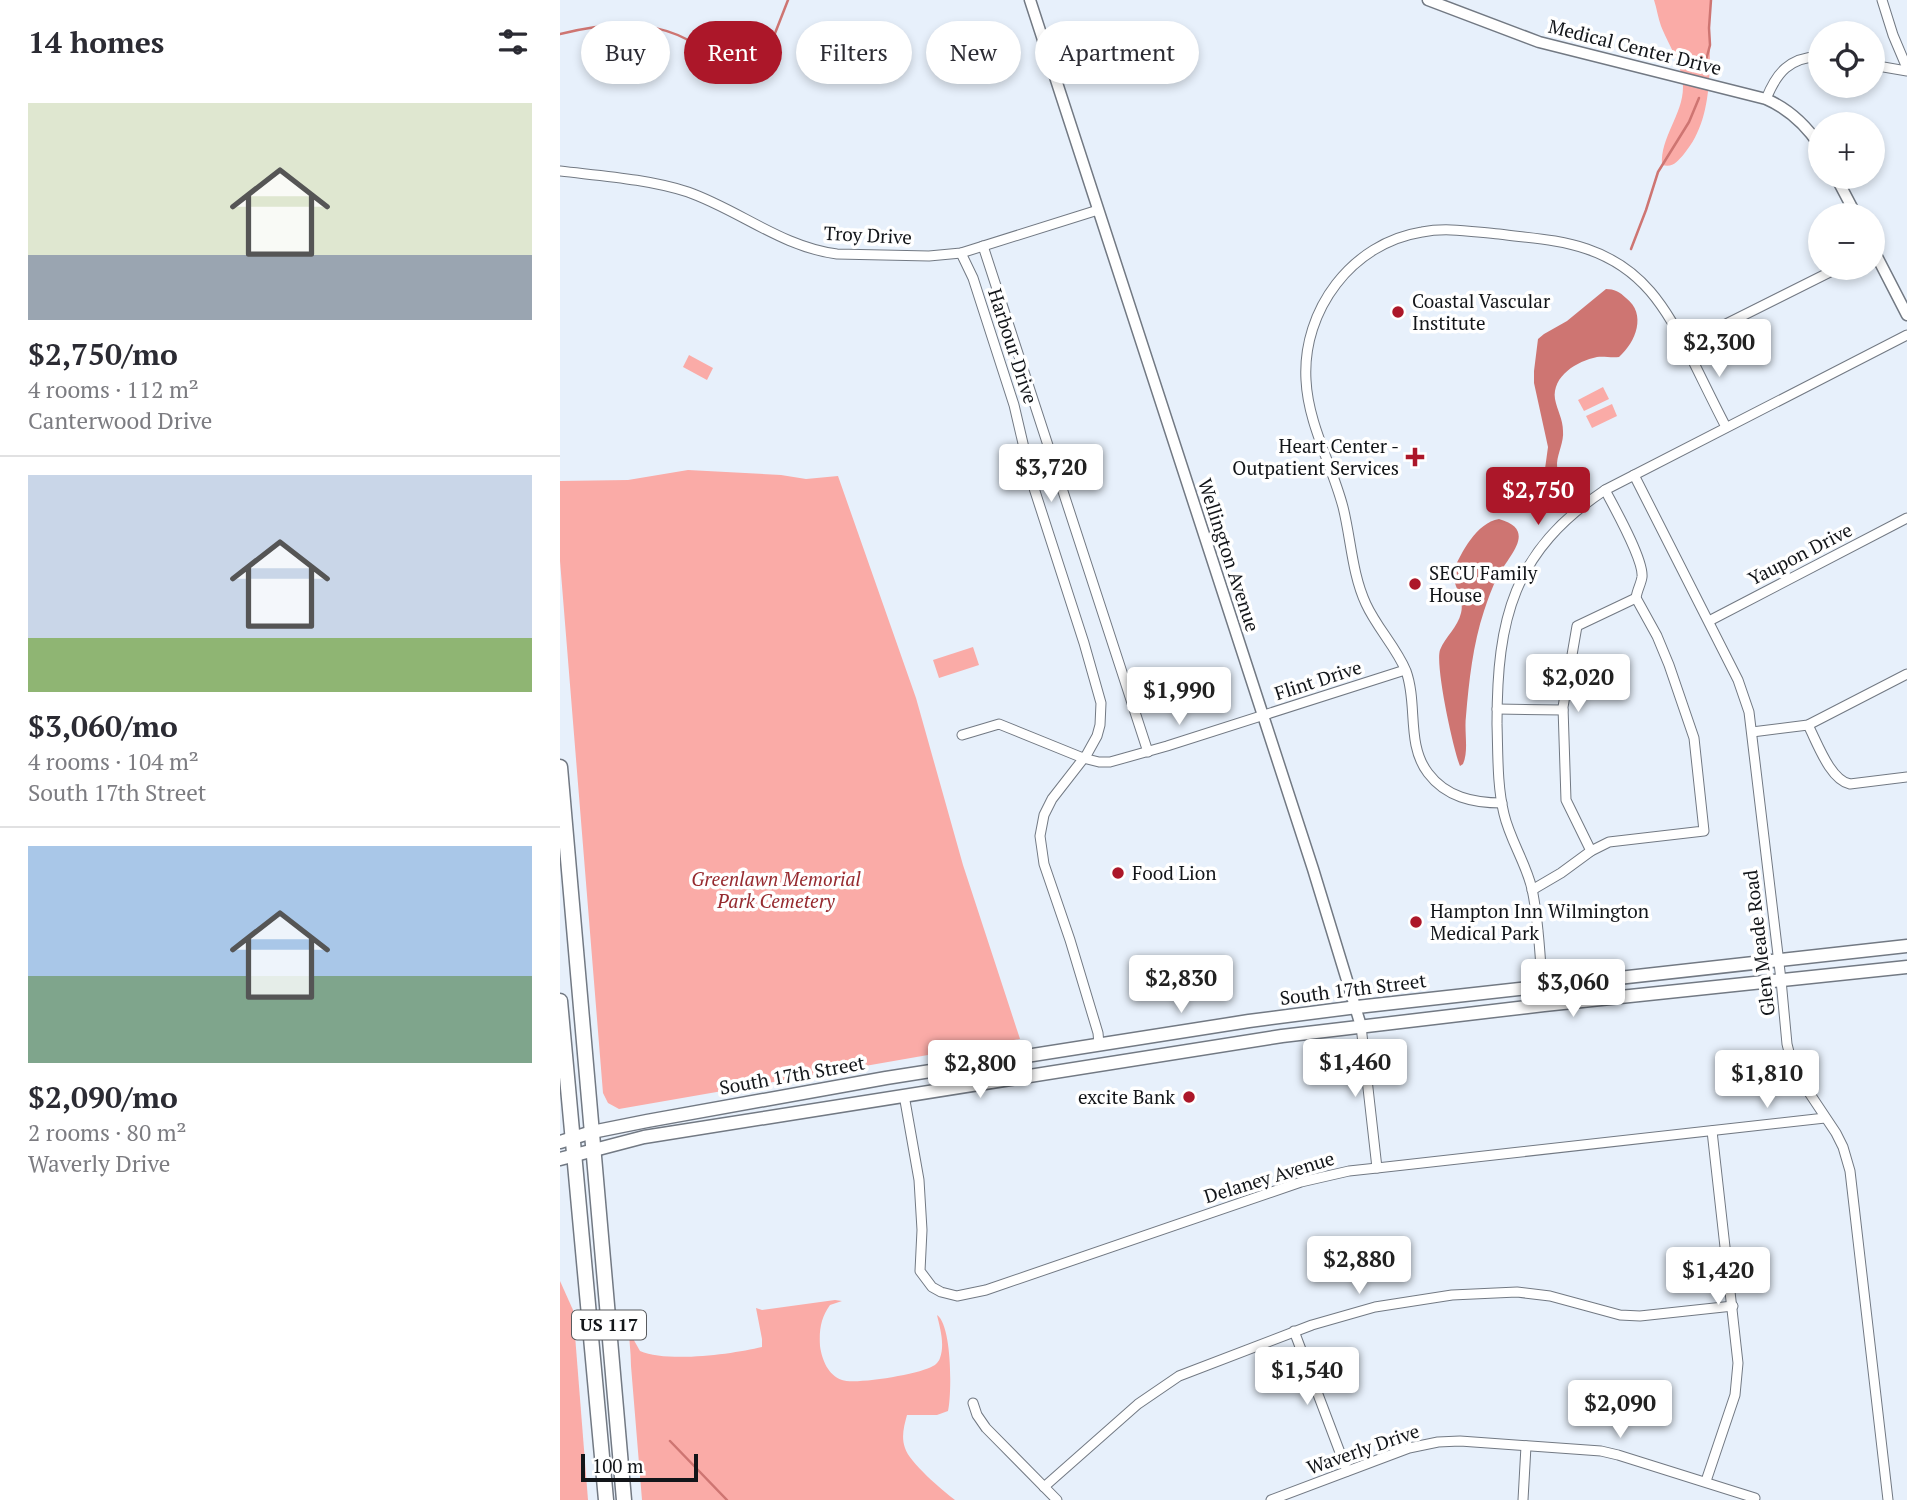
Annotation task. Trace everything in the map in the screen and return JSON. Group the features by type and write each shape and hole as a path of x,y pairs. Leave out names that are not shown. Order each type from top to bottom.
{"main road":[{"name":"US 117","path":"560,766 565,872 594,1149 624,1500"},
{"name":"South 17th Street","path":"567,1140 592,1132 875,1080 1249,1021 1907,946"},
{"name":"South 17th Street","path":"560,1159 643,1137 1245,1041 1544,1005 1907,967"},
{"name":"US 117","path":"560,1002 567,1140 575,1154 606,1500"}],"street":[{"name":"Wellington Avenue","path":"1030,0 1362,1026 1377,1168"},
{"name":"Medical Center Drive","path":"1428,0 1539,42 1766,99 1799,120 1808,131"},
{"path":"1882,0 1907,70 1885,67"},
{"path":"1766,99 1776,78 1786,67 1808,58"},
{"name":"Troy Drive","path":"560,171 654,184 687,192 794,243 822,252 862,255 929,256 961,253 1098,210"},
{"path":"1502,803 1460,797 1442,787 1428,773 1416,745 1411,694 1405,670 1361,593 1343,507 1308,396 1306,361 1312,330 1325,300 1336,283 1368,252 1419,232 1460,230 1558,241 1599,253 1638,277 1665,309 1726,427"},
{"path":"983,246 1148,752"},
{"name":"Harbour Drive","path":"961,253 973,278 1014,405 1032,482 1088,654 1101,703 1097,736 1052,799 1042,825 1041,844 1044,864 1078,966 1098,1032 1099,1044"},
{"path":"1885,275 1907,315"},
{"path":"1684,345 1814,280"},
{"path":"1544,1005 1532,890 1510,835 1502,803 1498,755 1497,709 1502,638 1519,584 1542,546 1558,527 1605,490 1907,335"},
{"name":"Glen Meade Road","path":"1634,475 1738,680 1749,712 1787,1044 1791,1060 1804,1086 1843,1147 1850,1171 1888,1500"},
{"path":"1532,890 1609,842 1704,831 1693,738 1688,719 1657,636 1636,598 1642,577 1641,568 1631,541 1605,490"},
{"name":"Yaupon Drive","path":"1709,621 1907,518"},
{"path":"1591,851 1566,800 1563,710 1577,626 1636,598"},
{"name":"Flint Drive","path":"962,735 999,724 1083,758 1111,762 1405,670"},
{"path":"1752,732 1808,725 1907,674"},
{"path":"1497,709 1563,710"},
{"path":"1808,725 1832,771 1844,782 1907,777"},
{"name":"Delaney Avenue","path":"904,1096 919,1180 922,1230 920,1271 932,1287 957,1296 986,1290 1323,1176 1825,1118"},
{"path":"1706,1481 1735,1395 1738,1377 1733,1306 1712,1131"},
{"path":"1044,1487 1138,1404 1191,1370 1294,1331 1375,1307 1452,1295 1517,1292 1535,1293 1603,1312 1640,1316 1733,1306"},
{"path":"1294,1331 1348,1471"},
{"path":"973,1403 986,1428 1058,1500"},
{"name":"Waverly Drive","path":"1271,1500 1409,1448 1460,1441 1601,1451 1755,1497"},
{"path":"1523,1500 1526,1446"}],"green space":[{"path":"1654,0 1711,0 1709,80 1702,120 1695,138 1684,154 1669,166 1662,165 1662,155 1683,87 1678,64 1661,26"},
{"path":"689,355 713,368 707,380 683,367"},
{"path":"1603,387 1609,399 1584,411 1578,400"},
{"path":"1612,404 1617,416 1592,428 1586,416"},
{"name":"Greenlawn Memorial Park Cemetery","path":"688,470 806,479 838,476 916,698 963,865 1020,1039 619,1109 608,1103 603,1093 560,561 560,481 628,480"},
{"path":"973,647 979,665 939,678 933,660"},
{"path":"560,1281 573,1310 588,1500 560,1500"},
{"path":"842,1301 830,1305 824,1314 820,1329 820,1346 827,1366 833,1375 842,1380 888,1378 934,1365 940,1359 942,1347 937,1315 942,1321 950,1360 948,1411 937,1415 907,1415 903,1440 908,1454 919,1468 955,1500 642,1500 629,1310 631,1335 640,1351 652,1355 683,1357 762,1347 756,1308 762,1310"}],"shaded area":[{"path":"1606,289 1624,296 1632,305 1636,312 1637,328 1630,344 1619,357 1597,357 1582,362 1567,371 1557,383 1555,399 1563,431 1557,463 1560,486 1552,499 1545,505 1539,505 1531,500 1528,492 1544,476 1548,447 1534,383 1538,339 1567,321"},
{"path":"1499,519 1511,524 1519,536 1494,584 1480,624 1469,689 1466,753 1460,766 1442,689 1440,650 1457,623 1462,607 1453,571 1465,547 1477,532 1483,526"}],"waterway":[{"path":"560,34 604,26 646,26 686,39 704,50 721,66 757,62 772,41 788,0"},
{"path":"1704,68 1710,45 1711,0"},
{"path":"1631,249 1658,172 1689,122 1699,98"},
{"path":"670,1441 727,1500"}],"place":[{"name":"Coastal Vascular Institute","path":"1398,312"},
{"name":"Heart Center - Outpatient Services","path":"1415,457"},
{"name":"SECU Family House","path":"1415,584"},
{"name":"Food Lion","path":"1118,873"},
{"name":"Hampton Inn Wilmington Medical Park","path":"1416,922"},
{"name":"excite Bank","path":"1189,1097"}]}
